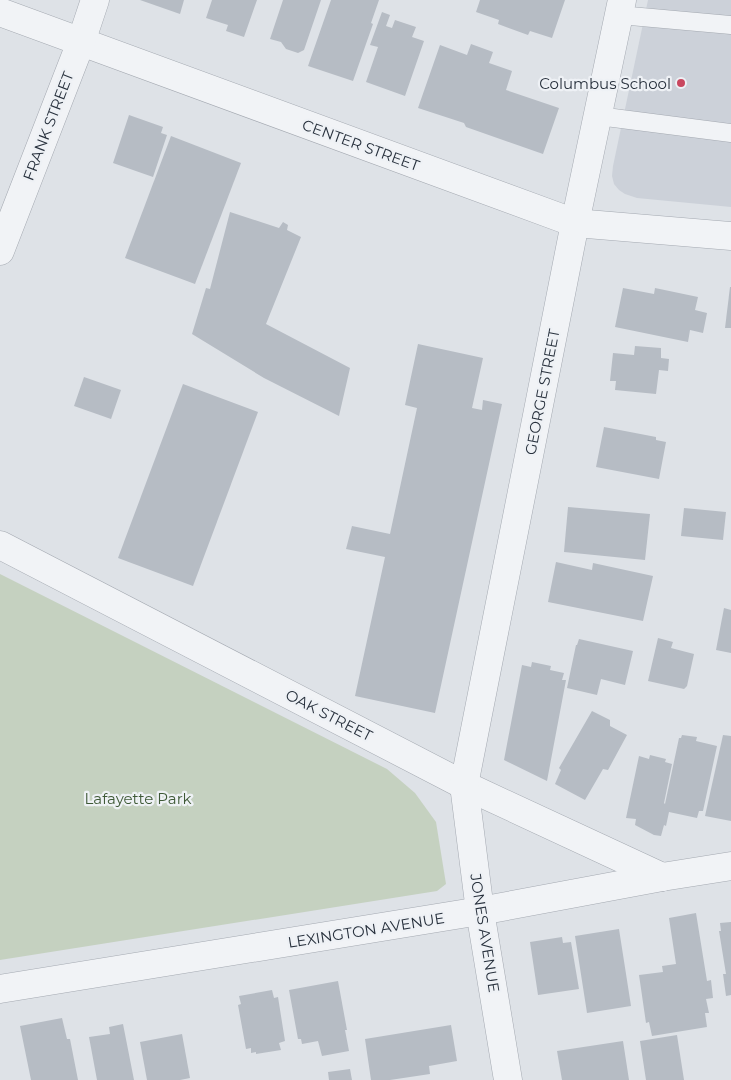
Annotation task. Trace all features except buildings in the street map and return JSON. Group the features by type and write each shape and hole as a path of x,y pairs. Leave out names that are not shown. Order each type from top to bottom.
{"street":[{"name":"FRANK STREET","path":"3,235 81,42 95,0"},
{"name":"GEORGE STREET","path":"464,785 575,223 620,7"},
{"name":"CENTER STREET","path":"0,12 575,223 731,236"},
{"name":"OAK STREET","path":"0,545 464,785 662,877"},
{"name":"JONES AVENUE","path":"464,785 480,911 508,1080"},
{"name":"LEXINGTON AVENUE","path":"0,989 480,911 731,866"}],"lane":[{"path":"620,7 731,25"},
{"path":"598,116 731,133"}],"shaded area":[{"name":"Columbus School","path":"648,0 731,0 731,207 637,198 625,194 614,184 612,176 613,166"}],"green space":[{"name":"Lafayette Park","path":"0,574 387,769 415,793 436,822 446,884 437,891 0,960"}],"place":[{"name":"Columbus School","path":"681,83"}]}
